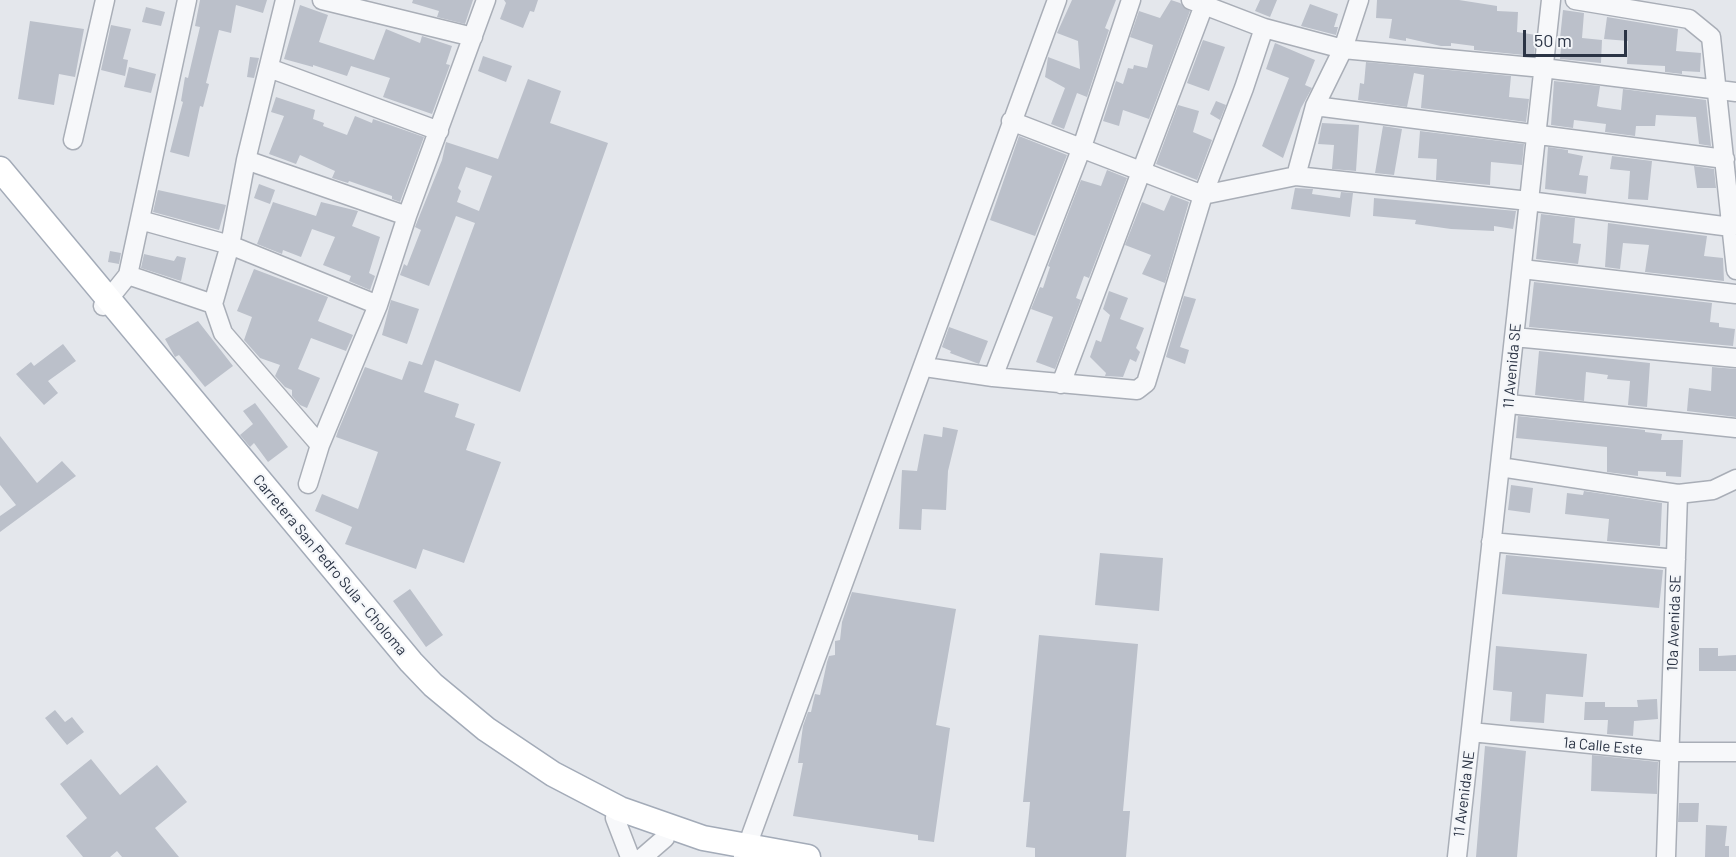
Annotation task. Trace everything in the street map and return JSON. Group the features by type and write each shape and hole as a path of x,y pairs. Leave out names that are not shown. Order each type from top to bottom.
{"main road":[{"name":"Carretera San Pedro Sula - Choloma","path":"0,169 398,663 430,697 481,738 547,782 615,818 665,838 744,854"},
{"name":"Carretera San Pedro Sula - Choloma","path":"0,184 106,302 433,685 486,729 553,774 620,809 744,854"},
{"path":"744,854 808,857"}],"street":[{"path":"73,140 105,0"},
{"path":"106,302 128,275 187,0"},
{"path":"285,0 246,160 230,245 213,304 223,333 320,445"},
{"path":"322,0 473,37"},
{"path":"308,484 320,445 378,305 407,216 486,0"},
{"path":"744,854 925,367 1011,121 1057,0"},
{"path":"993,377 1082,147 1131,0"},
{"path":"1296,176 1315,106 1343,49 1359,0"},
{"name":"11 Avenida SE","path":"1472,732 1551,0"},
{"path":"1575,0 1689,19 1702,27 1711,37 1736,270"},
{"path":"1060,384 1141,171 1197,2 1264,28 1343,49 1543,68 1736,92"},
{"path":"925,367 993,377 1137,390 1146,383 1203,195 1264,28"},
{"path":"268,68 439,131"},
{"path":"1315,106 1725,159"},
{"path":"1011,121 1203,195 1296,176 1731,226"},
{"path":"246,160 407,216"},
{"path":"140,220 230,245 378,305"},
{"path":"1522,269 1736,294"},
{"path":"128,275 213,304"},
{"path":"1514,337 1736,358"},
{"path":"1509,404 1736,428"},
{"path":"1500,467 1678,494 1713,490 1736,478"},
{"name":"10a Avenida SE","path":"1666,857 1678,494"},
{"path":"1491,542 1676,559"},
{"name":"1a Calle Este","path":"1472,732 1670,752 1736,752"},
{"name":"11 Avenida NE","path":"1457,857 1472,732"},
{"path":"615,818 630,857"},
{"path":"643,857 665,838"}],"building":[{"path":"200,0 267,0 263,13 236,5 231,33 219,30 206,83 209,84 203,107 200,106 189,157 170,152 183,102 181,101 185,77 188,78 200,27 195,26"},
{"path":"413,0 473,0 465,24 437,17 439,11 412,3"},
{"path":"504,0 538,0 534,12 530,11 523,28 500,19 506,3"},
{"path":"1072,0 1116,0 1105,28 1109,30 1087,97 1077,93 1064,129 1051,124 1065,88 1045,77 1048,57 1080,69 1078,41 1057,33"},
{"path":"1171,0 1180,3 1190,11 1149,119 1123,110 1119,126 1103,121 1116,81 1123,84 1128,68 1133,69 1134,65 1147,68 1153,45 1130,37 1139,11 1160,18"},
{"path":"1260,0 1277,0 1270,17 1255,11"},
{"path":"1377,0 1459,0 1497,6 1497,11 1518,12 1517,32 1536,35 1534,56 1474,50 1474,46 1451,43 1451,46 1441,46 1406,38 1406,41 1389,38 1392,19 1376,18"},
{"path":"1310,4 1338,14 1334,27 1338,27 1336,35 1301,26"},
{"path":"300,5 328,15 319,42 374,60 386,29 420,43 422,36 452,46 446,64 450,65 432,114 383,97 390,78 351,66 347,76 284,59"},
{"path":"146,7 165,12 161,26 142,22"},
{"path":"1563,10 1584,13 1582,38 1602,40 1601,63 1560,59"},
{"path":"1607,17 1678,29 1676,51 1701,53 1700,72 1682,71 1682,74 1665,72 1665,66 1627,64 1628,41 1604,39"},
{"path":"30,21 84,29 75,77 59,74 54,105 18,99"},
{"path":"111,25 131,29 123,59 128,60 125,76 101,70"},
{"path":"1203,40 1225,47 1209,91 1187,83"},
{"path":"1275,43 1315,60 1305,85 1312,88 1301,108 1283,158 1262,146 1289,78 1266,69"},
{"path":"483,56 512,66 506,82 478,71"},
{"path":"250,57 259,58 254,78 247,77"},
{"path":"1366,62 1511,76 1509,97 1529,99 1526,122 1421,108 1424,75 1414,73 1407,107 1358,100 1360,83 1364,84"},
{"path":"129,67 156,74 151,93 124,87"},
{"path":"528,79 561,91 550,123 608,143 520,392 435,360 424,392 459,404 455,417 475,424 466,450 501,462 464,563 423,549 416,569 345,544 352,527 315,511 322,494 358,509 378,452 336,437 338,431 365,367 402,380 409,361 422,365 475,223 456,216 429,286 400,275 404,264 407,266 421,230 415,227 442,160 446,142 498,159","holes":["466,167 492,176 479,211 457,202 461,191 458,188"]},
{"path":"1554,81 1600,86 1597,106 1621,110 1623,89 1706,100 1711,146 1699,144 1696,117 1656,115 1655,126 1636,126 1635,136 1605,132 1606,124 1574,120 1573,128 1551,125"},
{"path":"276,97 315,110 313,119 324,123 323,126 347,135 355,116 372,123 373,119 424,137 400,202 392,199 392,196 349,181 348,183 332,178 335,171 300,155 296,164 269,154 284,116 271,112"},
{"path":"1216,101 1226,105 1220,120 1210,114"},
{"path":"1178,105 1199,111 1193,132 1212,140 1197,180 1156,164"},
{"path":"1322,123 1359,125 1356,171 1332,169 1334,145 1318,144"},
{"path":"1383,126 1402,129 1394,175 1375,173"},
{"path":"1420,131 1524,144 1522,165 1491,162 1490,185 1436,180 1437,159 1418,158"},
{"path":"1019,136 1067,155 1035,236 990,220"},
{"path":"1548,147 1568,150 1568,153 1583,156 1579,175 1588,176 1586,194 1545,189"},
{"path":"1612,156 1652,161 1648,200 1628,199 1630,171 1610,169"},
{"path":"1694,166 1714,169 1716,188 1697,188"},
{"path":"1107,170 1127,178 1089,278 1084,276 1076,298 1081,300 1055,369 1036,362 1053,317 1031,309 1040,287 1043,288 1050,267 1048,266 1081,180 1101,186"},
{"path":"259,184 275,190 270,204 254,198"},
{"path":"1295,188 1313,189 1312,194 1340,198 1341,192 1353,193 1350,217 1291,209"},
{"path":"158,190 226,205 219,230 153,212"},
{"path":"1171,195 1189,202 1165,283 1142,274 1151,255 1125,245 1142,202 1164,211"},
{"path":"1374,198 1516,211 1513,229 1494,226 1494,231 1451,229 1415,224 1416,220 1373,216"},
{"path":"273,202 316,216 321,202 358,211 352,226 380,237 369,273 375,276 370,290 349,281 351,276 323,265 335,237 312,229 301,257 283,250 282,254 257,244"},
{"path":"1541,214 1575,218 1573,243 1581,244 1578,264 1536,259"},
{"path":"1608,223 1707,236 1704,256 1723,258 1724,281 1645,272 1649,245 1623,243 1620,269 1605,267"},
{"path":"110,251 121,253 119,264 108,262"},
{"path":"144,254 174,261 177,256 186,258 181,281 141,268"},
{"path":"254,269 328,297 318,321 353,335 346,351 311,338 298,369 320,378 307,408 300,405 292,396 292,390 285,387 275,376 280,365 260,358 244,340 252,317 237,311"},
{"path":"1534,282 1712,303 1710,322 1719,323 1719,327 1735,329 1733,346 1529,327"},
{"path":"1109,291 1128,298 1120,319 1144,328 1136,348 1140,352 1136,362 1130,359 1123,377 1105,376 1106,373 1090,357 1096,340 1101,342 1110,315 1103,309"},
{"path":"1184,296 1196,299 1180,347 1189,350 1185,364 1166,357"},
{"path":"391,300 419,309 407,344 382,335"},
{"path":"198,321 233,366 205,387 179,355 175,357 165,339"},
{"path":"949,327 988,341 979,364 950,353 951,351 942,347"},
{"path":"63,344 76,361 48,381 58,393 44,405 16,374 31,362 34,366"},
{"path":"1539,351 1650,363 1647,407 1628,405 1630,381 1607,379 1608,375 1586,372 1584,401 1535,395"},
{"path":"1712,367 1736,369 1736,417 1687,411 1689,388 1711,391"},
{"path":"255,403 288,447 268,462 254,443 250,447 240,435 253,424 243,411"},
{"path":"1518,416 1645,430 1645,432 1662,434 1661,440 1683,440 1681,477 1666,476 1666,472 1638,471 1638,476 1607,472 1607,447 1516,438"},
{"path":"943,427 958,430 948,471 946,510 922,509 921,530 899,529 902,470 917,471 924,434 942,437"},
{"path":"0,436 37,483 62,461 76,476 0,532 0,516 16,505 0,485"},
{"path":"1511,485 1533,488 1530,513 1508,510"},
{"path":"1584,491 1662,503 1660,546 1607,541 1609,519 1565,514 1567,493 1583,495"},
{"path":"1100,553 1163,558 1159,611 1095,605"},
{"path":"1506,555 1663,570 1659,608 1502,594"},
{"path":"410,589 443,635 426,647 393,601"},
{"path":"852,592 956,609 936,725 950,728 934,842 918,840 918,835 793,816 803,763 798,763 803,726 808,712 811,712 815,694 820,695 829,656 835,655 835,641 840,640 842,622"},
{"path":"1039,635 1138,644 1123,811 1130,811 1126,857 1035,857 1035,848 1026,847 1030,802 1023,802"},
{"path":"1496,646 1587,654 1583,697 1546,694 1544,723 1510,721 1512,692 1493,690"},
{"path":"1699,648 1718,648 1718,656 1736,655 1736,671 1699,671"},
{"path":"1657,699 1658,719 1634,721 1633,736 1607,734 1608,720 1584,720 1585,702 1605,702 1605,707 1638,707 1637,700"},
{"path":"55,710 65,722 72,717 84,732 67,745 45,718"},
{"path":"1485,746 1526,751 1517,857 1476,857"},
{"path":"1592,755 1658,762 1657,794 1591,791"},
{"path":"91,759 120,795 157,765 187,802 155,828 179,857 122,857 117,851 110,857 83,857 66,836 87,818 60,784"},
{"path":"1679,803 1699,803 1698,822 1678,822"},
{"path":"1706,825 1727,826 1725,846 1729,846 1729,857 1705,857"}]}
